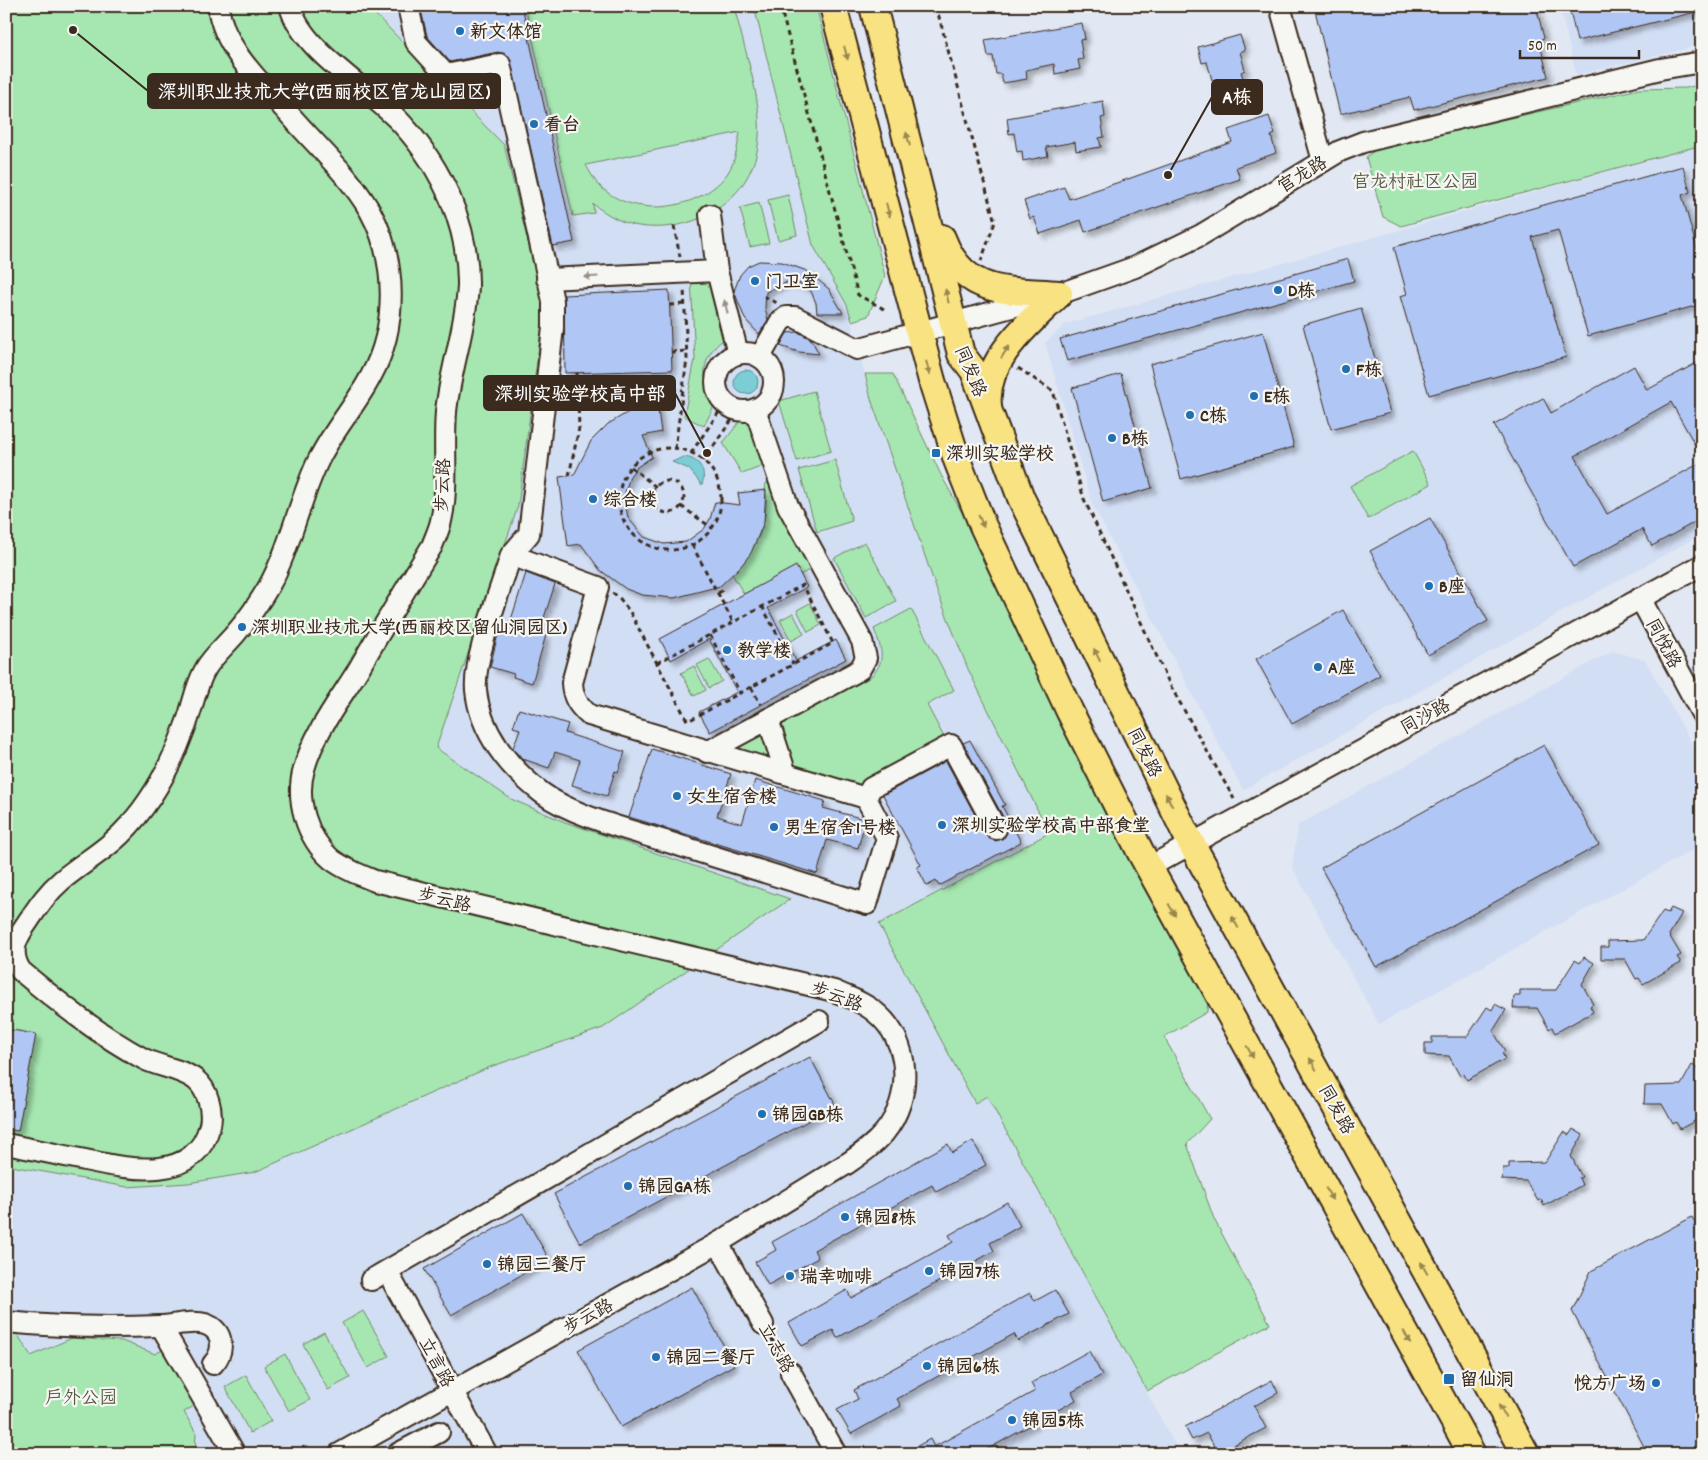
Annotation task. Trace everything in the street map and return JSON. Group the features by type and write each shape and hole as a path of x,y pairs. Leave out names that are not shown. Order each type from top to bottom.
{"main road":[{"name":"同发路","path":"833,6 949,437 983,526 1070,712 1148,867 1472,1454"},
{"name":"同发路","path":"873,6 961,354 974,370 1011,473 1051,562 1192,843 1526,1454"},
{"path":"922,194 954,263 971,279 994,289 1059,294"},
{"path":"989,414 988,391 1004,353 1017,335 1059,294"}],"street":[{"path":"6,1144 126,1169 150,1170 183,1162 196,1152 208,1133 211,1120 208,1098 196,1080 145,1060 106,1036 21,971 16,964 13,947 16,939 44,898 62,880 120,835 154,791 182,736 200,680 207,666 245,622 269,586 286,550 299,507 319,459 372,375 387,336 390,313 389,270 379,230 370,211 347,179 240,57 224,30 218,6"},
{"name":"步云路","path":"290,6 300,30 316,48 383,105 403,125 439,175 452,202 461,233 468,286 447,410 441,522 432,546 313,746 303,770 301,791 303,812 319,846 332,860 354,873 375,881 808,984 857,1000 875,1012 888,1026 898,1044 904,1061 905,1078 902,1098 885,1132 868,1149 848,1163 718,1243 339,1454"},
{"path":"408,6 416,42 446,75 500,64 553,301 553,321 529,534 511,555 476,673 476,690 481,713 488,731 500,751 520,774 543,794 592,818 867,904 887,838 866,798 589,715 579,706 572,695 572,683 598,586 511,555"},
{"path":"1280,6 1323,161"},
{"name":"官龙路","path":"760,357 780,322 791,316 857,349 954,324 1059,294 1126,271 1169,253 1323,161 1363,142 1660,69 1702,62"},
{"path":"710,215 717,271 738,354"},
{"path":"547,279 717,271"},
{"path":"738,354 753,354 760,357 772,370 774,380 770,397 763,405 740,407 720,396 716,379 723,363 738,354"},
{"path":"705,751 854,673 864,664 866,652 862,641 788,506 740,407"},
{"name":"同沙路","path":"1148,867 1702,565"},
{"name":"同悦路","path":"1640,598 1702,714"},
{"path":"768,719 786,774"},
{"path":"866,798 871,788 951,745 996,829"},
{"name":"立言路","path":"487,1454 453,1392 379,1276 819,1021"},
{"name":"立志路","path":"718,1243 763,1324"},
{"path":"6,1322 67,1326 161,1326 198,1323 210,1326 219,1335 222,1348 213,1364"},
{"path":"161,1326 235,1454"},
{"name":"立志路","path":"790,1373 836,1454"},
{"path":"397,1454 439,1432"}],"path":[{"path":"780,6 858,295 884,309"},
{"path":"936,6 994,222 978,268"},
{"path":"674,226 683,273 687,351 675,449"},
{"path":"670,305 685,304"},
{"path":"671,352 687,351"},
{"path":"1016,366 1053,392 1084,499 1170,685 1234,799"},
{"path":"569,476 579,428 577,373"},
{"path":"578,391 617,394 630,384 637,389 683,390"},
{"path":"691,453 740,407"},
{"path":"703,461 740,407"},
{"path":"675,449 691,453 703,461 713,472 719,486 721,500 718,515 712,528 692,545 668,550 656,548 634,536 626,526 619,502 620,489 631,467 638,460 655,451 675,449"},
{"path":"631,467 656,487"},
{"path":"665,482 680,486 684,494 681,506 670,513 656,507 652,497 656,487 665,482"},
{"path":"681,506 712,528"},
{"path":"692,545 733,622"},
{"path":"657,663 803,585 833,643 688,721"},
{"path":"598,586 618,596 623,601 705,751"},
{"path":"718,593 726,589"},
{"path":"762,606 793,664"},
{"path":"817,612 824,609"},
{"path":"710,635 740,692"},
{"name":"立志路","path":"763,1324 790,1373"}],"shaded area":[{"name":"深圳职业技术大学(西丽校区留仙洞园区)","path":"6,6 754,6 813,245 847,305 871,399 937,591 968,669 1049,833 880,924 975,1102 987,1096 1180,1454 6,1454"},
{"path":"1560,6 1702,6 1702,45 1576,75"},
{"path":"1702,145 1702,534 1243,790 1092,504 1045,343 1066,324"},
{"path":"1612,651 1645,660 1702,762 1702,845 1379,1024 1292,867 1298,825"}],"green space":[{"path":"6,6 367,6 504,145 544,307 518,506 436,748 511,799 565,822 790,899 603,1028 490,1067 255,1172 188,1183 127,1187 6,1165"},
{"path":"525,6 734,6 755,89 758,106 759,137 755,159 746,179 733,196 717,209 698,219 677,225 655,227 633,225 602,211 593,204 594,213 573,216","holes":["740,132 733,163 723,179 711,190 680,204 646,207 614,197 601,187 586,165"]},
{"path":"754,6 816,6 885,276 868,316 852,321 847,305 813,245"},
{"name":"官龙村社区公园","path":"1702,84 1702,145 1401,226 1383,217 1366,157 1378,148 1639,89 1686,88"},
{"path":"788,195 797,235 778,240 768,200"},
{"path":"759,203 769,243 750,247 740,208"},
{"path":"691,278 707,278 723,340 715,347 706,362 705,378 707,386 716,402 704,426 684,416 695,359"},
{"path":"865,374 893,374 941,475 979,543 1208,997 1207,1012 1164,1037 1210,1119 1187,1144 1214,1219 1270,1324 1147,1391 987,1096 975,1103 879,924 1049,833 968,669 937,591 871,399"},
{"path":"814,391 831,451 797,461 779,401"},
{"path":"740,421 753,424 768,464 742,474 723,443"},
{"path":"1413,451 1431,484 1368,519 1350,486"},
{"path":"835,460 852,521 817,532 799,470"},
{"path":"765,483 772,484 813,568 800,575 744,594 732,574 749,553 764,522 766,510"},
{"path":"865,542 896,601 866,618 834,558"},
{"path":"810,603 821,625 808,632 797,610"},
{"path":"911,609 954,690 927,705 946,741 860,788 799,770 789,761 780,731 783,724 869,678 879,667 881,661 881,650 874,629"},
{"path":"793,613 804,634 791,641 780,620"},
{"path":"709,659 722,681 709,688 697,665"},
{"path":"694,666 706,690 694,696 681,673"},
{"path":"761,735 764,736 770,759 738,751 739,746"},
{"path":"363,1311 389,1356 368,1368 342,1323"},
{"name":"户外公园","path":"16,1332 31,1356 72,1338 122,1341 155,1354 173,1344 204,1400 184,1412 196,1433 195,1454 6,1454 6,1336"},
{"path":"324,1332 350,1378 328,1390 303,1344"},
{"path":"285,1354 310,1400 289,1411 264,1366"},
{"path":"246,1375 271,1421 250,1433 225,1387"}],"water":[{"path":"746,370 754,374 758,382 754,390 746,394 738,390 734,382 738,374"},
{"path":"683,457 697,462 700,466 703,474 702,485 689,469 672,462"}],"building":[{"name":"看台","path":"420,6 522,6 574,242 553,246 509,56 498,52 450,62 427,36"},
{"path":"1314,6 1536,6 1544,38 1539,40 1548,77 1414,110 1410,97 1340,114"},
{"path":"1569,6 1700,6 1700,11 1577,41"},
{"path":"1082,23 1085,39 1080,40 1083,59 1078,60 1080,69 1055,74 1054,64 1026,70 1027,79 1003,83 1001,74 996,74 993,56 988,56 985,40"},
{"path":"1240,35 1245,50 1240,52 1245,70 1241,72 1244,81 1219,88 1217,79 1212,80 1207,62 1202,63 1198,47"},
{"path":"1103,101 1105,117 1101,118 1104,137 1099,138 1101,147 1076,151 1075,142 1046,147 1048,156 1023,161 1022,151 1017,152 1014,133 1009,134 1007,118"},
{"path":"1269,116 1275,134 1271,136 1276,153 1236,167 1240,179 1085,232 1081,220 1040,234 1034,217 1030,219 1024,201 1064,187 1069,199 1128,179 1232,142 1228,130"},
{"path":"1683,166 1690,192 1682,195 1702,268 1702,304 1588,336 1558,230 1532,237 1566,357 1429,395 1400,296 1407,294 1394,247"},
{"path":"1348,259 1354,281 1067,361 1060,339"},
{"path":"759,261 782,262 807,271 829,289 843,313 817,313 816,303 811,291 801,284 787,282 766,292 765,308 768,320 759,334 745,319 734,291 740,275 748,266"},
{"path":"669,290 672,370 565,373 564,295"},
{"name":"F栋","path":"1361,308 1390,413 1331,429 1303,325"},
{"path":"798,332 811,339 819,354 799,352 780,346 787,333"},
{"path":"1263,332 1294,447 1181,479 1150,364"},
{"path":"1702,360 1702,457 1671,402 1575,456 1607,514 1702,462 1702,518 1652,546 1642,529 1573,567 1494,425 1543,398 1551,413 1634,366 1647,390"},
{"name":"B栋","path":"1121,374 1152,488 1103,502 1072,388"},
{"name":"综合楼","path":"657,403 661,432 643,436 652,457 637,467 630,476 624,496 628,518 644,537 664,544 686,542 704,529 710,519 715,502 740,505 738,493 766,490 764,522 751,553 741,566 720,586 674,598 642,595 626,589 600,570 581,544 568,546 559,477 574,475 591,441 608,424 632,410"},
{"name":"B座","path":"1430,518 1488,621 1428,655 1370,551"},
{"name":"教学楼","path":"796,566 807,587 768,608 796,661 836,640 846,659 710,732 699,712 737,692 709,639 671,660 660,639"},
{"path":"526,573 555,584 539,633 546,635 532,683 513,677 514,674 490,667 500,626 508,629"},
{"name":"A座","path":"1343,610 1380,675 1292,724 1256,659"},
{"path":"519,709 568,724 565,733 625,752 618,772 615,771 607,796 572,785 580,760 555,752 549,768 523,759 513,748 520,729 513,727"},
{"name":"深圳实验学校高中部食堂","path":"970,740 1005,805 1002,806 1021,842 939,886 936,881 927,886 917,867 921,865 883,795 946,761 986,835 995,841 1002,839 1008,830 1007,824 963,743"},
{"path":"1544,745 1599,845 1376,967 1321,868"},
{"path":"652,749 731,774 717,816 742,824 755,780 825,801 823,808 864,819 865,822 858,848 827,840 817,874 629,817"},
{"path":"1671,908 1682,913 1669,935 1681,955 1677,957 1681,963 1643,984 1639,978 1636,979 1625,959 1601,959 1601,947 1608,947 1608,941 1643,940 1663,911 1668,913"},
{"path":"1584,957 1594,963 1582,984 1593,1004 1590,1006 1593,1012 1555,1033 1552,1027 1549,1029 1537,1008 1513,1008 1514,996 1520,996 1520,990 1556,990 1575,960 1580,963"},
{"path":"1495,1004 1506,1010 1493,1031 1505,1051 1502,1053 1505,1059 1467,1080 1464,1074 1460,1076 1449,1056 1425,1055 1425,1043 1432,1043 1432,1037 1467,1037 1487,1007 1492,1010"},
{"path":"6,1029 36,1034 18,1131 6,1129"},
{"path":"810,1057 836,1106 580,1243 554,1194"},
{"path":"1692,1065 1702,1070 1702,1117 1680,1129 1676,1122 1673,1124 1662,1104 1644,1104 1645,1086 1681,1085"},
{"path":"1573,1129 1583,1135 1571,1156 1582,1177 1579,1178 1582,1185 1544,1206 1541,1199 1538,1201 1526,1181 1502,1180 1503,1168 1509,1168 1509,1163 1545,1162 1564,1132 1569,1135"},
{"name":"锦园8栋","path":"973,1141 986,1165 936,1192 932,1185 814,1250 818,1258 768,1285 755,1262 776,1250 772,1242 948,1144 952,1153"},
{"name":"锦园7栋","path":"1007,1202 1020,1226 990,1243 994,1251 837,1338 833,1330 802,1346 789,1323 847,1290 851,1298 953,1242 949,1235"},
{"name":"锦园三餐厅","path":"523,1213 549,1259 451,1315 424,1269"},
{"name":"悦方广场","path":"1692,1217 1702,1235 1702,1454 1648,1454 1572,1311 1591,1271"},
{"name":"锦园二餐厅","path":"692,1287 734,1365 621,1427 578,1350"},
{"name":"锦园6栋","path":"1055,1290 1069,1314 1018,1341 1014,1334 897,1399 901,1406 851,1434 837,1410 858,1399 854,1390 1030,1293 1035,1301"},
{"name":"锦园5栋","path":"1089,1351 1102,1375 1072,1392 1076,1400 979,1454 903,1454 930,1439 934,1447 1035,1391 1031,1383"},
{"path":"1272,1380 1278,1393 1254,1406 1266,1428 1218,1453 1207,1433 1192,1440 1185,1427"}],"place":[{"name":"深圳职业技术大学(西丽校区官龙山园区)","path":"73,30"},
{"name":"新文体馆","path":"460,31"},
{"name":"看台","path":"534,124"},
{"name":"A栋","path":"1168,175"},
{"name":"门卫室","path":"755,281"},
{"name":"D栋","path":"1278,290"},
{"name":"F栋","path":"1346,369"},
{"name":"E栋","path":"1254,396"},
{"name":"C栋","path":"1190,415"},
{"name":"B栋","path":"1112,438"},
{"name":"深圳实验学校高中部","path":"707,453"},
{"name":"深圳实验学校","path":"936,453"},
{"name":"综合楼","path":"593,499"},
{"name":"B座","path":"1429,586"},
{"name":"深圳职业技术大学(西丽校区留仙洞园区)","path":"242,627"},
{"name":"教学楼","path":"727,650"},
{"name":"A座","path":"1318,667"},
{"name":"女生宿舍楼","path":"677,796"},
{"name":"深圳实验学校高中部食堂","path":"942,825"},
{"name":"男生宿舍1号楼","path":"774,827"},
{"name":"锦园GB栋","path":"762,1114"},
{"name":"锦园GA栋","path":"628,1186"},
{"name":"锦园8栋","path":"845,1217"},
{"name":"锦园三餐厅","path":"487,1264"},
{"name":"锦园7栋","path":"929,1271"},
{"name":"瑞幸咖啡","path":"790,1276"},
{"name":"锦园二餐厅","path":"656,1357"},
{"name":"锦园6栋","path":"927,1366"},
{"name":"留仙洞","path":"1449,1379"},
{"name":"悦方广场","path":"1656,1383"},
{"name":"锦园5栋","path":"1012,1420"}]}
